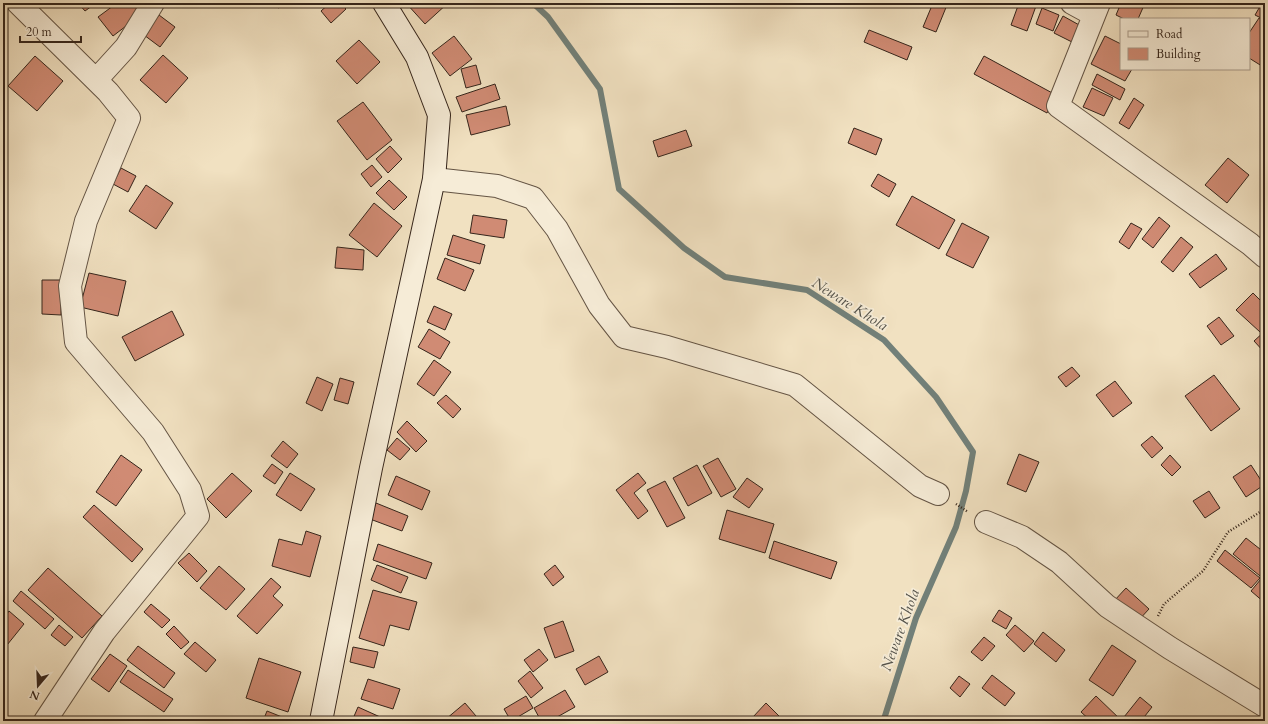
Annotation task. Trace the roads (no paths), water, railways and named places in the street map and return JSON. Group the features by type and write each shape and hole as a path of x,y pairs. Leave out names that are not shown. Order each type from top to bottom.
{"street":[{"path":"18,3 108,92 129,118 86,221 70,286 76,342 153,432 190,490 198,516 104,632 45,721"},
{"path":"96,80 126,47 153,3"},
{"path":"321,721 371,468 434,179 439,115 417,57 384,3"},
{"path":"1072,3 1097,9 1058,106 1250,244 1265,257"},
{"path":"434,179 497,186 533,198 557,229 598,305 624,337 667,347 795,385 920,486 938,494"},
{"path":"986,522 1022,537 1059,562 1107,606 1170,648 1265,706"}],"waterway":[{"name":"Neware Khola","path":"533,3 548,17 600,89 619,189 684,248 725,277 807,290 884,340 936,397 973,452 966,491 956,527 916,618 884,719 882,721"}]}
